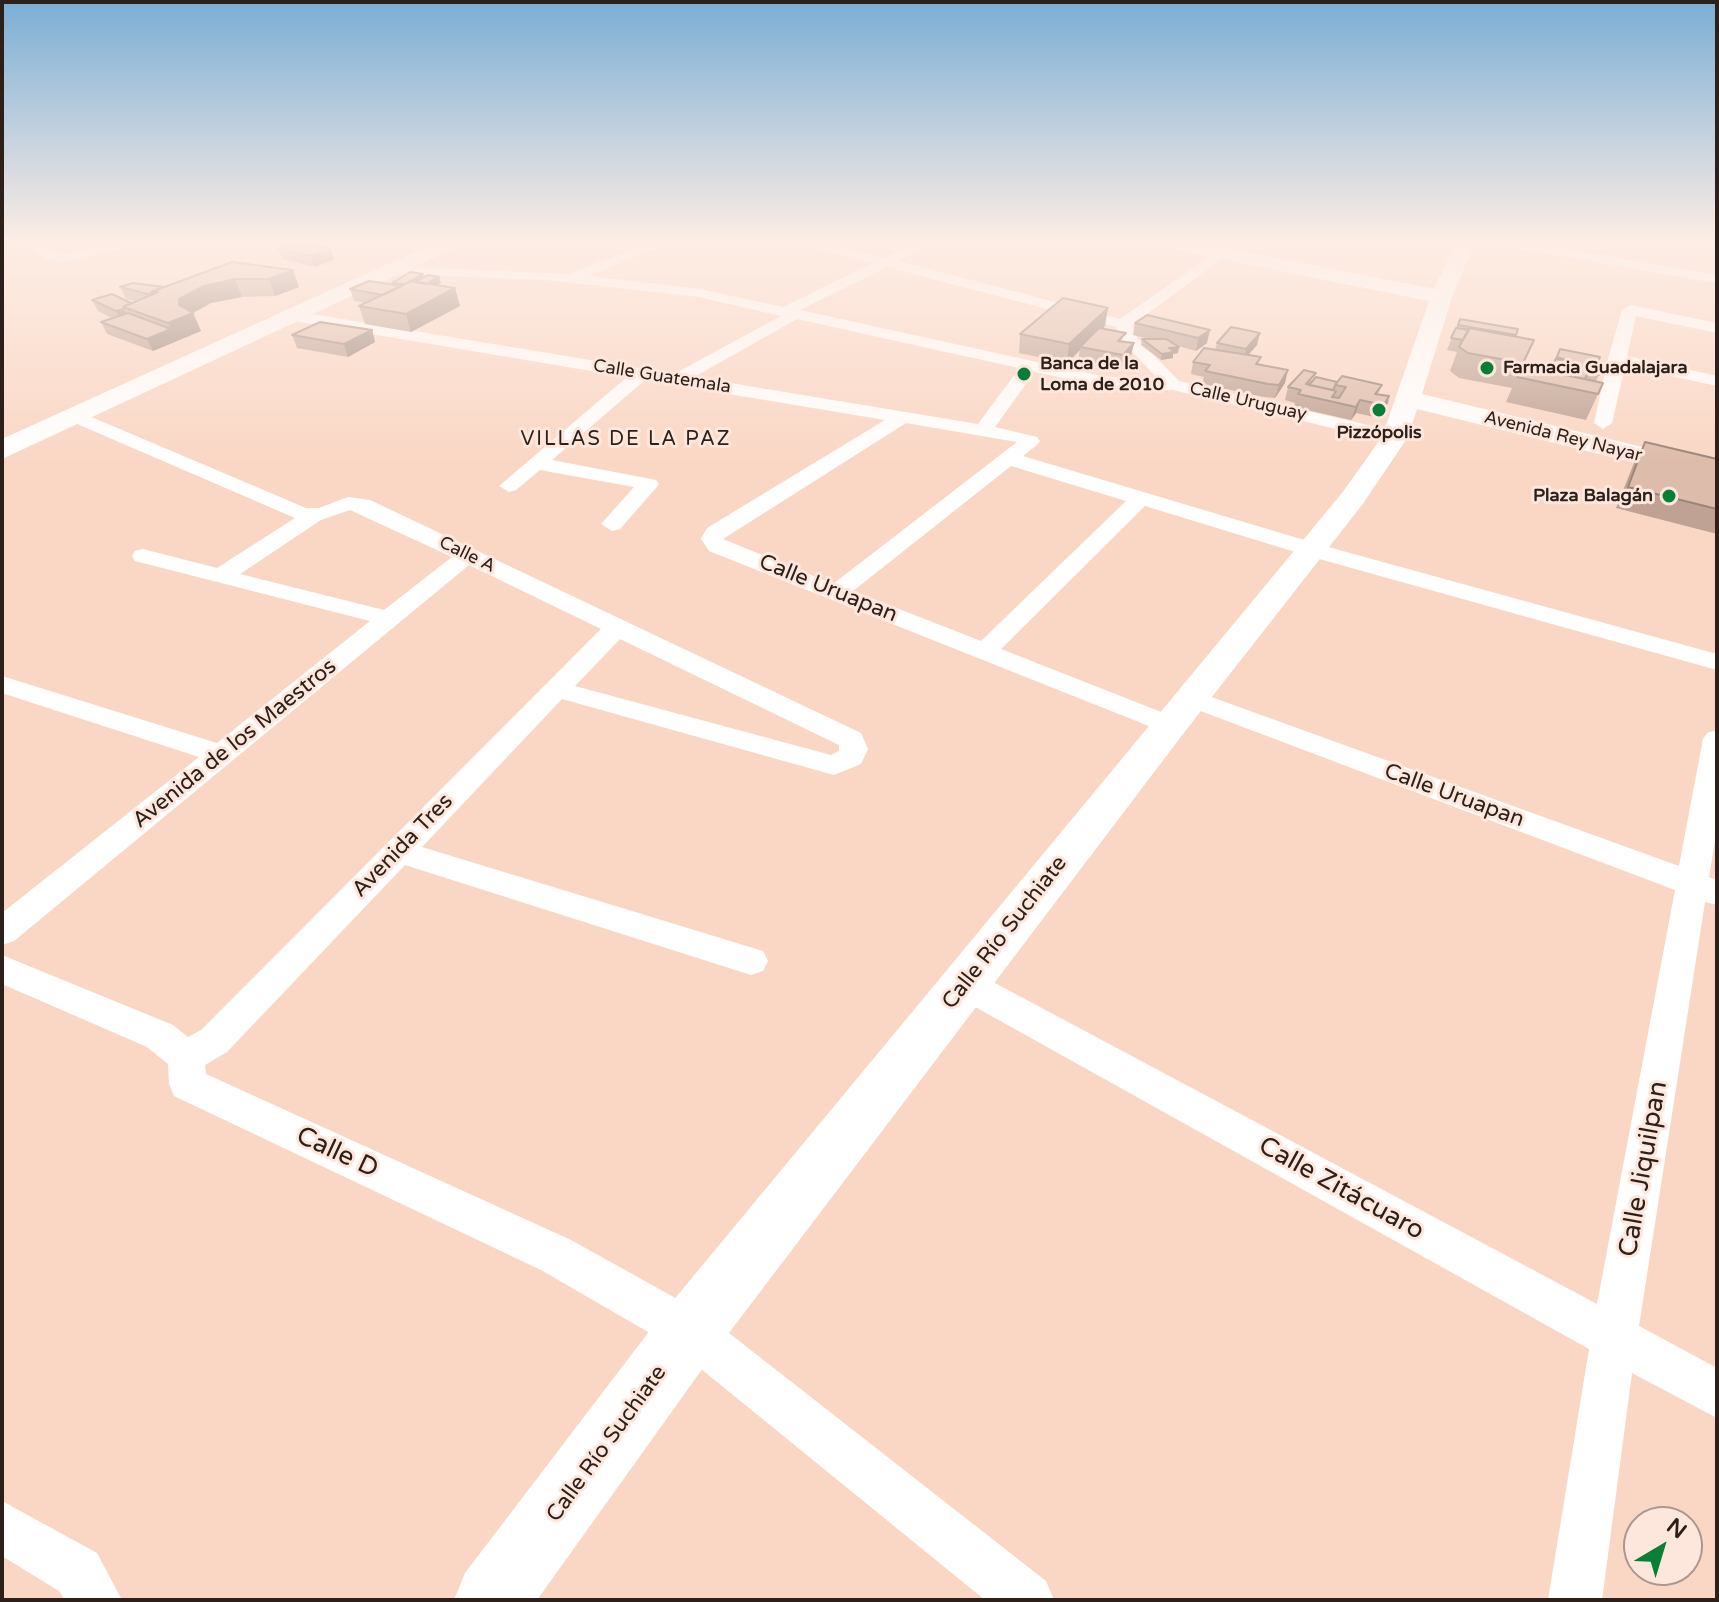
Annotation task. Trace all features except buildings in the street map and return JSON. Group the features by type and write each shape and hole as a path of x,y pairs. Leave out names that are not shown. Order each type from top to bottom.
{"main road":[{"path":"2,432 147,366 282,314"},
{"path":"2,450 245,339 286,314"},
{"name":"Calle Río Suchiate","path":"492,1600 690,1331 1313,550 1406,407 1436,314"},
{"path":"75,416 84,406 150,373 147,366"},
{"name":"Avenida Rey Nayar","path":"1406,407 1684,459 1717,459"},
{"name":"Avenida Rey Nayar","path":"1684,459 1717,474"}],"street":[{"name":"Calle Guatemala","path":"313,314 1030,441 1010,459"},
{"path":"676,380 790,318 788,314"},
{"name":"Calle Uruguay","path":"798,314 1101,381 1406,407"},
{"path":"1084,314 1123,324 1138,314"},
{"path":"1603,423 1629,314"},
{"path":"1648,314 1717,328"},
{"path":"1123,324 1131,341 1173,385"},
{"path":"1616,359 1717,381"},
{"path":"509,486 641,374"},
{"path":"983,431 1024,374"},
{"path":"75,416 313,516"},
{"name":"Calle Uruapan","path":"903,417 715,533 712,539 717,546 984,652 1181,712 1706,889"},
{"path":"836,593 1010,459 1313,550 1348,557 1717,662"},
{"path":"536,463 649,484 612,524"},
{"path":"984,652 1140,499"},
{"name":"Calle A","path":"220,576 313,516 340,505 362,505 851,740 854,749 851,757 834,765 557,689"},
{"name":"Avenida de los Maestros","path":"2,932 468,555"},
{"path":"143,556 390,619"},
{"name":"Avenida Tres","path":"186,1057 214,1041 616,628"},
{"path":"2,684 222,754"},
{"name":"Calle Jiquilpan","path":"1575,1600 1614,1338 1706,889 1717,739"},
{"path":"397,851 751,961"},
{"path":"2,969 160,1036 186,1057"},
{"name":"Calle Zitácuaro","path":"965,984 1717,1394"},
{"name":"Calle D","path":"186,1057 188,1084 556,1255 690,1331"},
{"path":"690,1331 1027,1600"},
{"path":"2,1527 78,1572 95,1600"}],"place":[{"name":"Farmacia Guadalajara","path":"1487,368"},
{"name":"Banca de la Loma de 2010","path":"1024,374"},
{"name":"Pizzópolis","path":"1379,410"},
{"name":"Plaza Balagán","path":"1669,496"}],"district":[{"name":"VILLAS DE LA PAZ","path":"626,440"}]}
